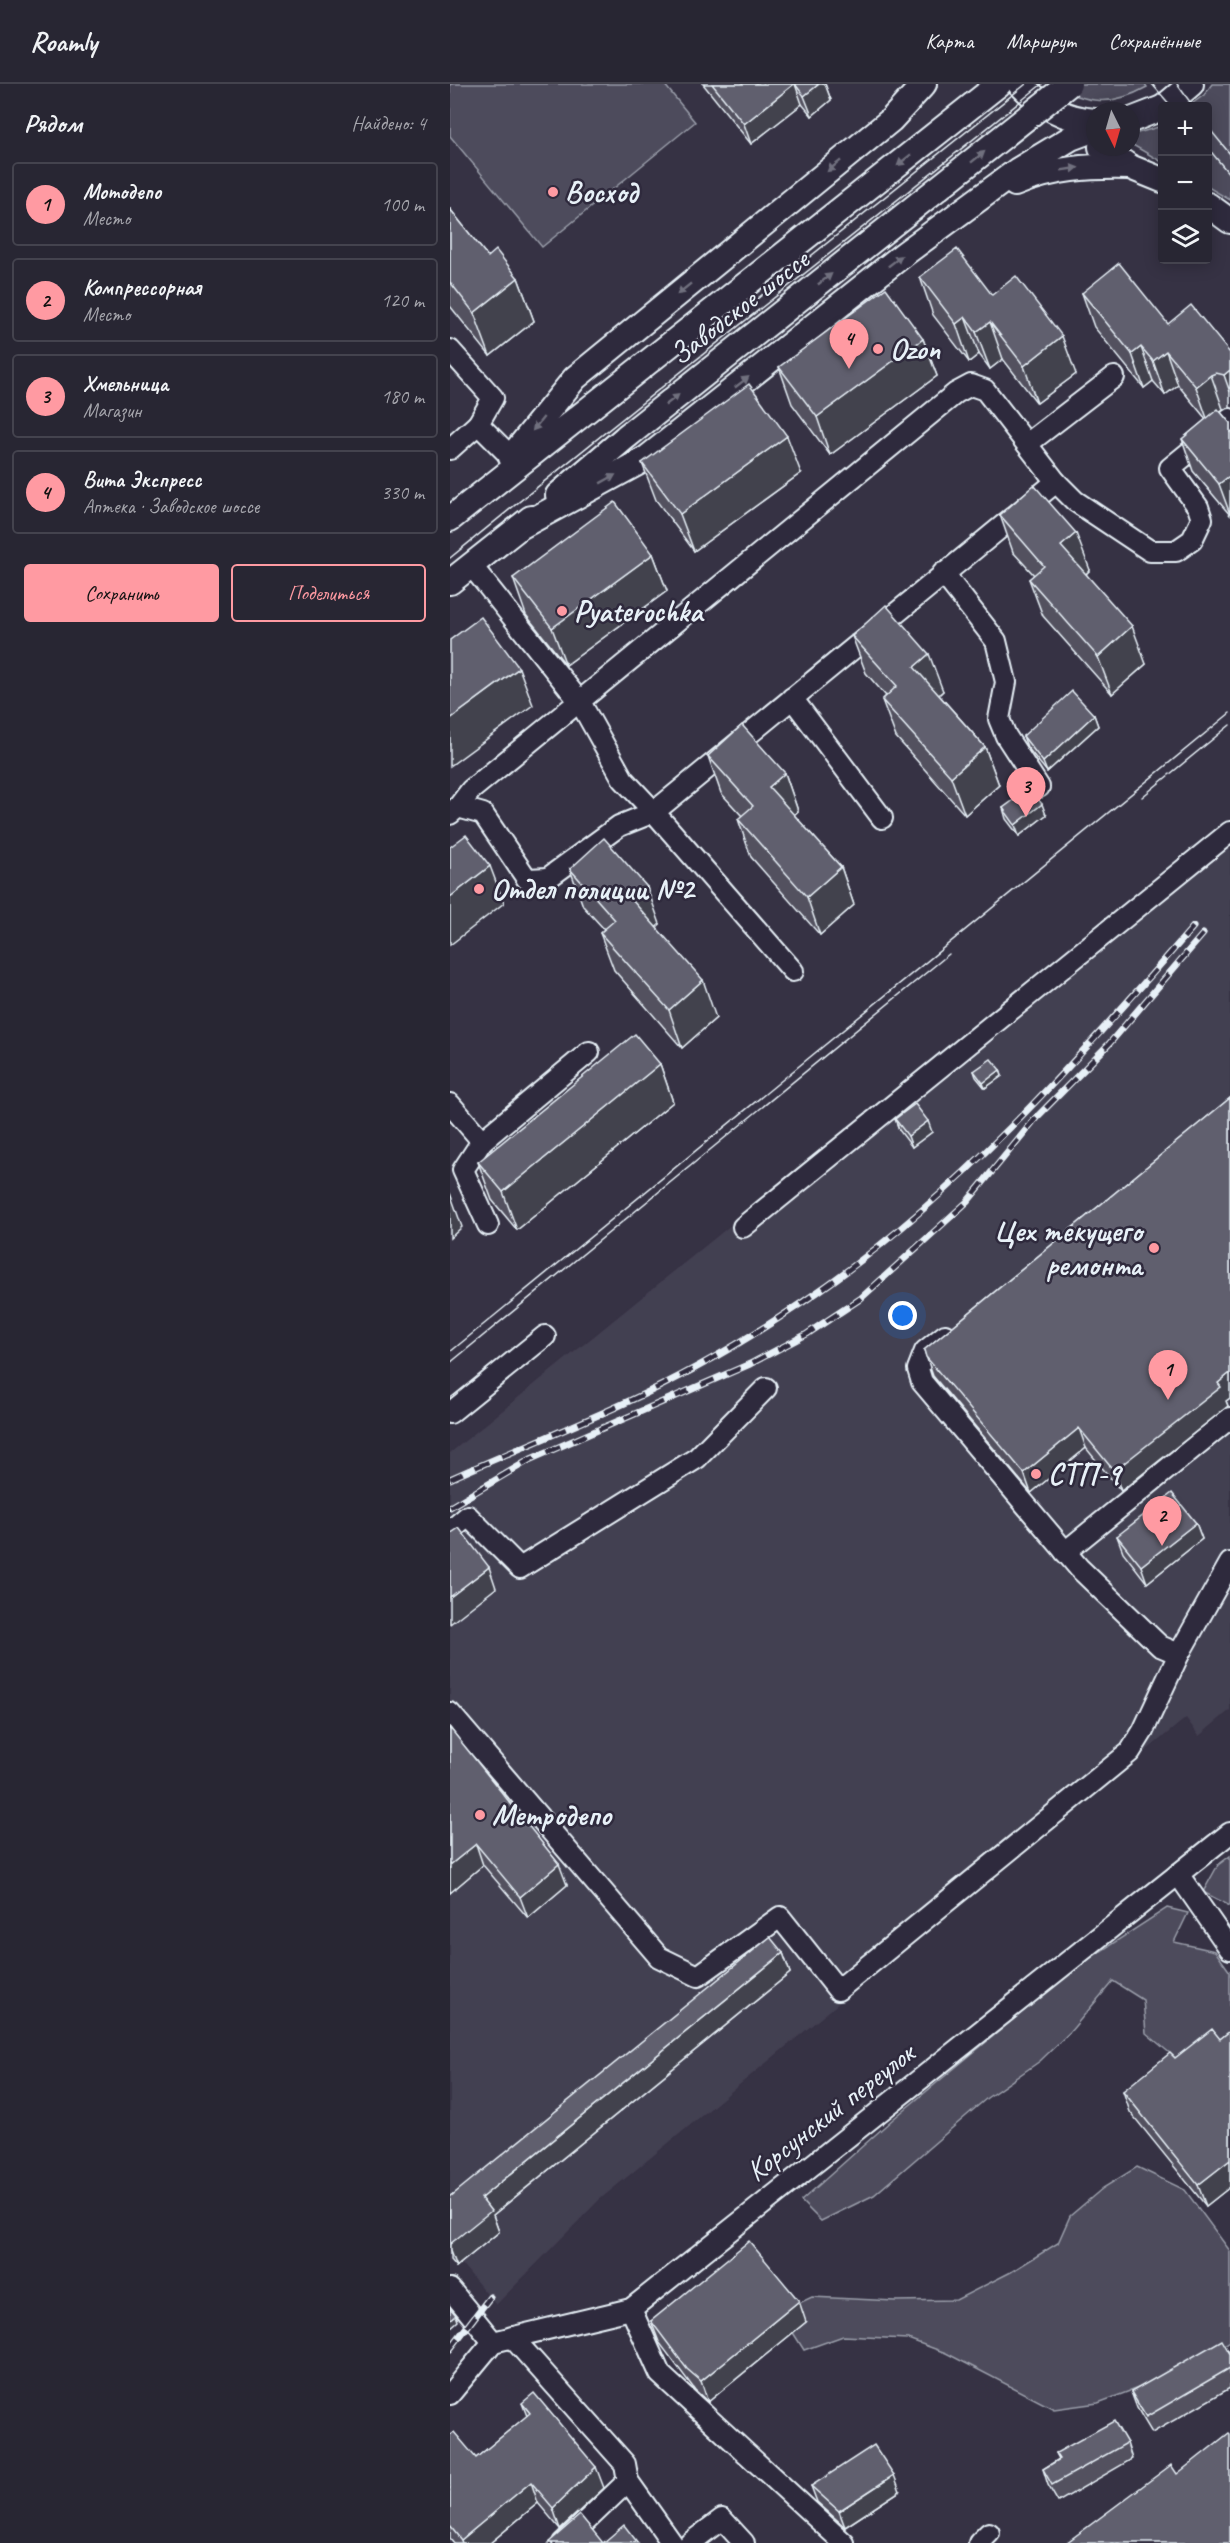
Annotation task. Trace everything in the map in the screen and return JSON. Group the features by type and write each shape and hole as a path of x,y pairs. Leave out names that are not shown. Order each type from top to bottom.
{"main road":[{"path":"491,485 575,378 891,120 924,84"},
{"name":"Заводское шоссе","path":"450,519 999,84"},
{"path":"1020,84 1050,110 1068,117 1086,129"},
{"name":"Заводское шоссе","path":"450,582 520,527 627,436 1069,84"},
{"path":"1170,102 1191,84"},
{"path":"1140,116 1158,109"},
{"path":"520,527 647,458 904,254 975,201 1018,170 1086,138"},
{"path":"1118,156 1130,167 1158,178"},
{"path":"975,201 1034,176 1091,166 1130,167"},
{"path":"1212,208 1230,221"}],"street":[{"path":"450,350 492,398 478,424 450,449"},
{"path":"1027,444 1114,377"},
{"path":"454,811 471,790 956,393 971,386 985,390 1056,482 1075,501 1150,551 1176,551 1192,540 1202,519 1198,507 1170,468 1230,419"},
{"path":"478,424 511,457"},
{"path":"454,811 483,814 527,879 548,878 619,826 654,812 1056,482"},
{"path":"471,565 580,702 623,778 793,971"},
{"path":"943,573 996,641 1006,682 999,719 1006,736 1039,787"},
{"path":"792,698 882,818"},
{"path":"743,1227 1230,832"},
{"path":"488,1225 463,1170 482,1141 590,1052"},
{"path":"450,1104 482,1141"},
{"path":"957,1325 925,1352 918,1369 922,1382 1065,1552 1160,1646 1179,1654"},
{"path":"450,1413 544,1336"},
{"path":"450,1531 468,1516 520,1568 697,1458 766,1389"},
{"path":"1065,1552 1230,1418"},
{"path":"450,1713 659,1957 698,1976 780,1917 838,1990 1130,1752 1143,1731 1179,1654 1230,1563"},
{"name":"Корсунский переулок","path":"502,2339 631,2309 1230,1833"},
{"path":"1178,1874 1230,1949"},
{"path":"450,2289 625,2464 628,2481 672,2543"},
{"path":"631,2309 660,2374 844,2543"},
{"path":"450,2394 502,2339"},
{"path":"564,2543 628,2481"},
{"path":"690,2543 722,2519 744,2543"}],"shaded area":[{"name":"Восход","path":"450,84 664,84 695,122 542,247 450,136"},
{"path":"1052,84 1145,84 1147,87 1122,98 1099,100 1077,96"},
{"path":"1212,84 1230,84 1230,200 1212,189 1212,102 1194,102 1204,95"},
{"path":"1158,127 1158,160 1140,149 1140,132"},
{"path":"1230,820 1230,1710 1199,1736 1186,1718 599,2200 496,2305 450,2250 450,1453"},
{"path":"1230,1856 1230,1906 1203,1892 1218,1865"},
{"path":"1167,1908 1188,1913 1174,1942 1215,1951 1230,1972 1230,2057 1185,2066 1146,2033 1143,2000 1113,1981 1070,2032 1040,2061 987,2098 874,2195 821,2221 801,2201 893,2119 1078,1966"},
{"path":"1137,2167 1185,2190 1230,2251 1230,2341 1191,2368 1098,2403 1054,2409 946,2353 908,2339 843,2336 804,2350 780,2312 812,2297 895,2301 956,2300 1011,2272 1058,2243 1070,2216 1103,2188"}],"building":[{"path":"712,84 794,84 744,124"},
{"path":"795,84 819,84 804,96"},
{"path":"450,209 488,257 496,250 518,278 474,313 450,282"},
{"path":"957,249 992,295 1016,276 1062,336 1024,366 990,322 976,332 965,317 956,324 920,277"},
{"path":"1119,263 1168,324 1191,305 1230,353 1230,370 1224,375 1216,373 1211,375 1196,387 1166,351 1153,361 1141,347 1132,354 1082,293"},
{"path":"886,288 923,339 817,417 779,367"},
{"path":"749,384 787,436 680,514 642,463"},
{"path":"1218,409 1230,423 1230,479 1228,477 1219,484 1182,439"},
{"path":"1034,485 1076,533 1061,546 1132,626 1098,657 1029,579 1044,566 1000,515"},
{"path":"615,502 653,554 552,628 513,578"},
{"path":"886,605 929,654 914,667 985,747 951,777 882,700 897,686 852,636"},
{"path":"481,617 519,668 450,719 450,640"},
{"path":"1072,691 1094,715 1043,762 1023,736"},
{"path":"742,725 785,773 769,787 841,867 807,897 738,819 753,806 708,756"},
{"path":"1030,788 1042,804 1015,825 1003,808"},
{"path":"466,835 490,866 450,897 450,847"},
{"path":"604,838 647,887 632,900 703,980 669,1010 600,933 615,920 570,869"},
{"path":"635,1034 660,1064 503,1192 478,1162"},
{"path":"991,1059 1000,1070 983,1083 974,1071"},
{"name":"Цех текущего ремонта","path":"1230,1098 1230,1373 1218,1383 1221,1387 1114,1471 1079,1428 1024,1473 926,1357 924,1350"},
{"path":"915,1104 928,1121 908,1136 895,1119"},
{"path":"1172,1493 1196,1523 1141,1566 1117,1536"},
{"path":"459,1528 489,1567 450,1597 450,1534"},
{"name":"Метродепо","path":"450,1728 559,1864 520,1897 476,1844 450,1865"},
{"path":"770,1937 783,1953 481,2198 491,2211 450,2244 450,2197"},
{"path":"1212,2029 1220,2039 1230,2031 1230,2160 1198,2185 1123,2091 1170,2053 1175,2058"},
{"path":"749,2241 799,2301 701,2381 687,2369 651,2321"},
{"path":"450,2308 456,2315 450,2320"},
{"path":"1222,2340 1230,2354 1230,2368 1146,2417 1131,2392"},
{"path":"534,2393 596,2467 553,2508 531,2482 461,2540 450,2526 450,2435 454,2432 476,2458 530,2413 522,2403"},
{"path":"1114,2421 1127,2443 1052,2485 1043,2469 1060,2459 1056,2453"},
{"path":"1229,2433 1230,2543 1066,2543 1171,2465 1177,2474"},
{"path":"874,2445 894,2475 839,2511 811,2486"},
{"path":"580,2515 603,2543 548,2543"},
{"path":"624,2525 638,2543 603,2543"}],"tram line":[{"path":"732,319 1026,84"},
{"path":"450,558 1042,84"},
{"path":"1152,84 1168,102"},
{"path":"1177,84 1190,102"},
{"path":"1212,132 1230,154"},
{"path":"1212,153 1230,175"},
{"path":"450,1352 1230,713"},
{"path":"1142,797 1230,725"},
{"path":"450,1363 949,954"}],"railway":[{"path":"450,1479 605,1412 672,1380 761,1329 857,1263 910,1220 1010,1128 1104,1028 1193,927"},
{"path":"450,1507 531,1459 750,1364 807,1334 860,1299 967,1202 1036,1118 1109,1044 1203,934"},
{"path":"450,2349 490,2297"}],"place":[{"name":"Восход","path":"553,192"},
{"name":"Ozon","path":"878,349"},
{"name":"Вита Экспресс","path":"849,369"},
{"name":"Pyaterochka","path":"562,611"},
{"name":"Хмельница","path":"1026,817"},
{"name":"Отдел полиции №2","path":"479,889"},
{"name":"Цех текущего ремонта","path":"1154,1248"},
{"name":"Мотодепо","path":"1168,1400"},
{"name":"СТП-9","path":"1036,1474"},
{"name":"Компрессорная","path":"1162,1546"},
{"name":"Метродепо","path":"480,1815"}]}
